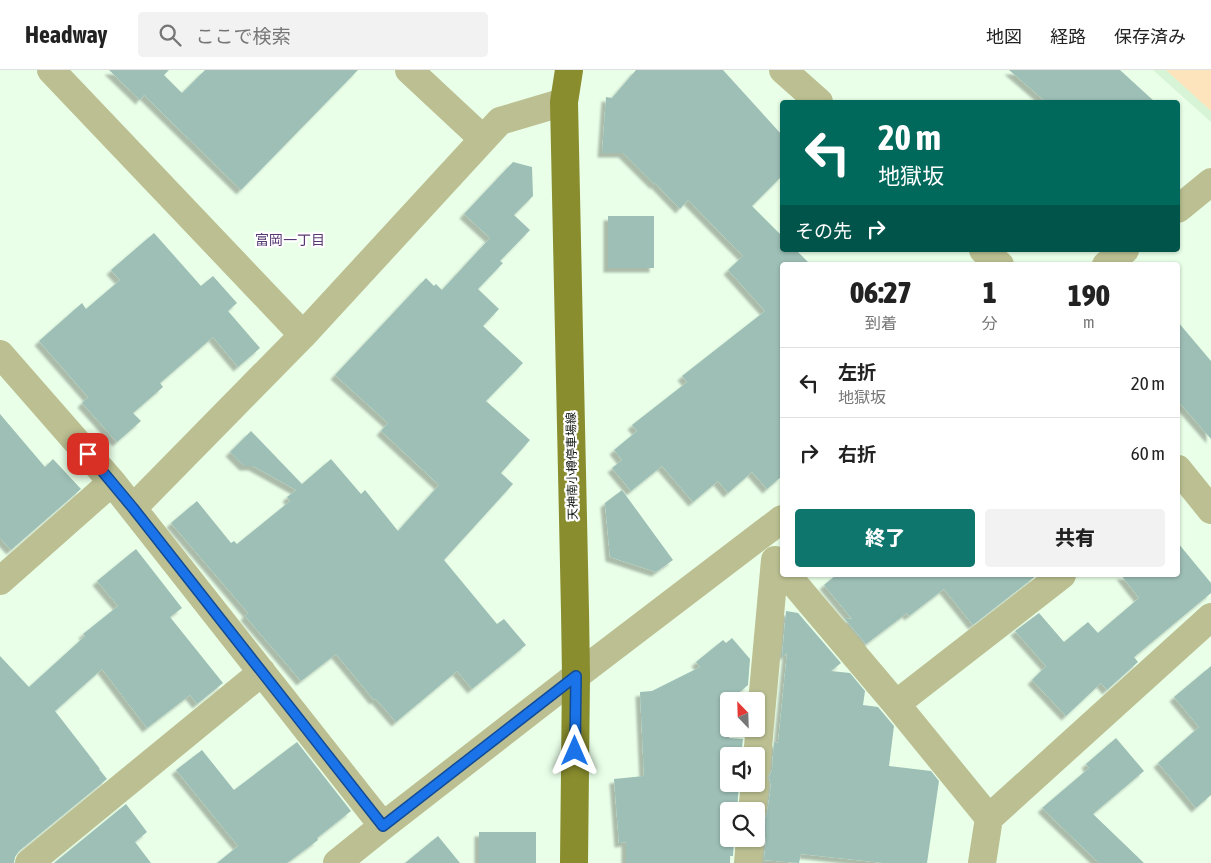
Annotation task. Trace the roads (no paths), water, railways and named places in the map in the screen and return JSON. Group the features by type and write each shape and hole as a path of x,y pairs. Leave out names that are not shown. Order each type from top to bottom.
{"main road":[{"name":"天神南小樽停車場線","path":"569,70 564,102 576,676 574,863"}],"street":[{"path":"51,70 303,336"},
{"path":"409,70 483,140"},
{"path":"783,70 817,100"},
{"path":"133,508 303,336 500,121 564,102"},
{"path":"1180,207 1211,182"},
{"path":"985,252 997,262"},
{"path":"1110,262 1122,252"},
{"path":"0,354 112,482 383,826"},
{"path":"1180,477 1211,510"},
{"path":"0,581 112,482"},
{"path":"337,863 576,676 780,521"},
{"path":"757,539 780,566"},
{"path":"759,747 781,577"},
{"path":"790,577 989,818"},
{"path":"896,704 1059,577"},
{"path":"982,863 989,818 1211,617"},
{"path":"29,863 262,672"},
{"path":"748,863 749,847"}],"district":[{"name":"富岡一丁目","path":"290,240"}]}
